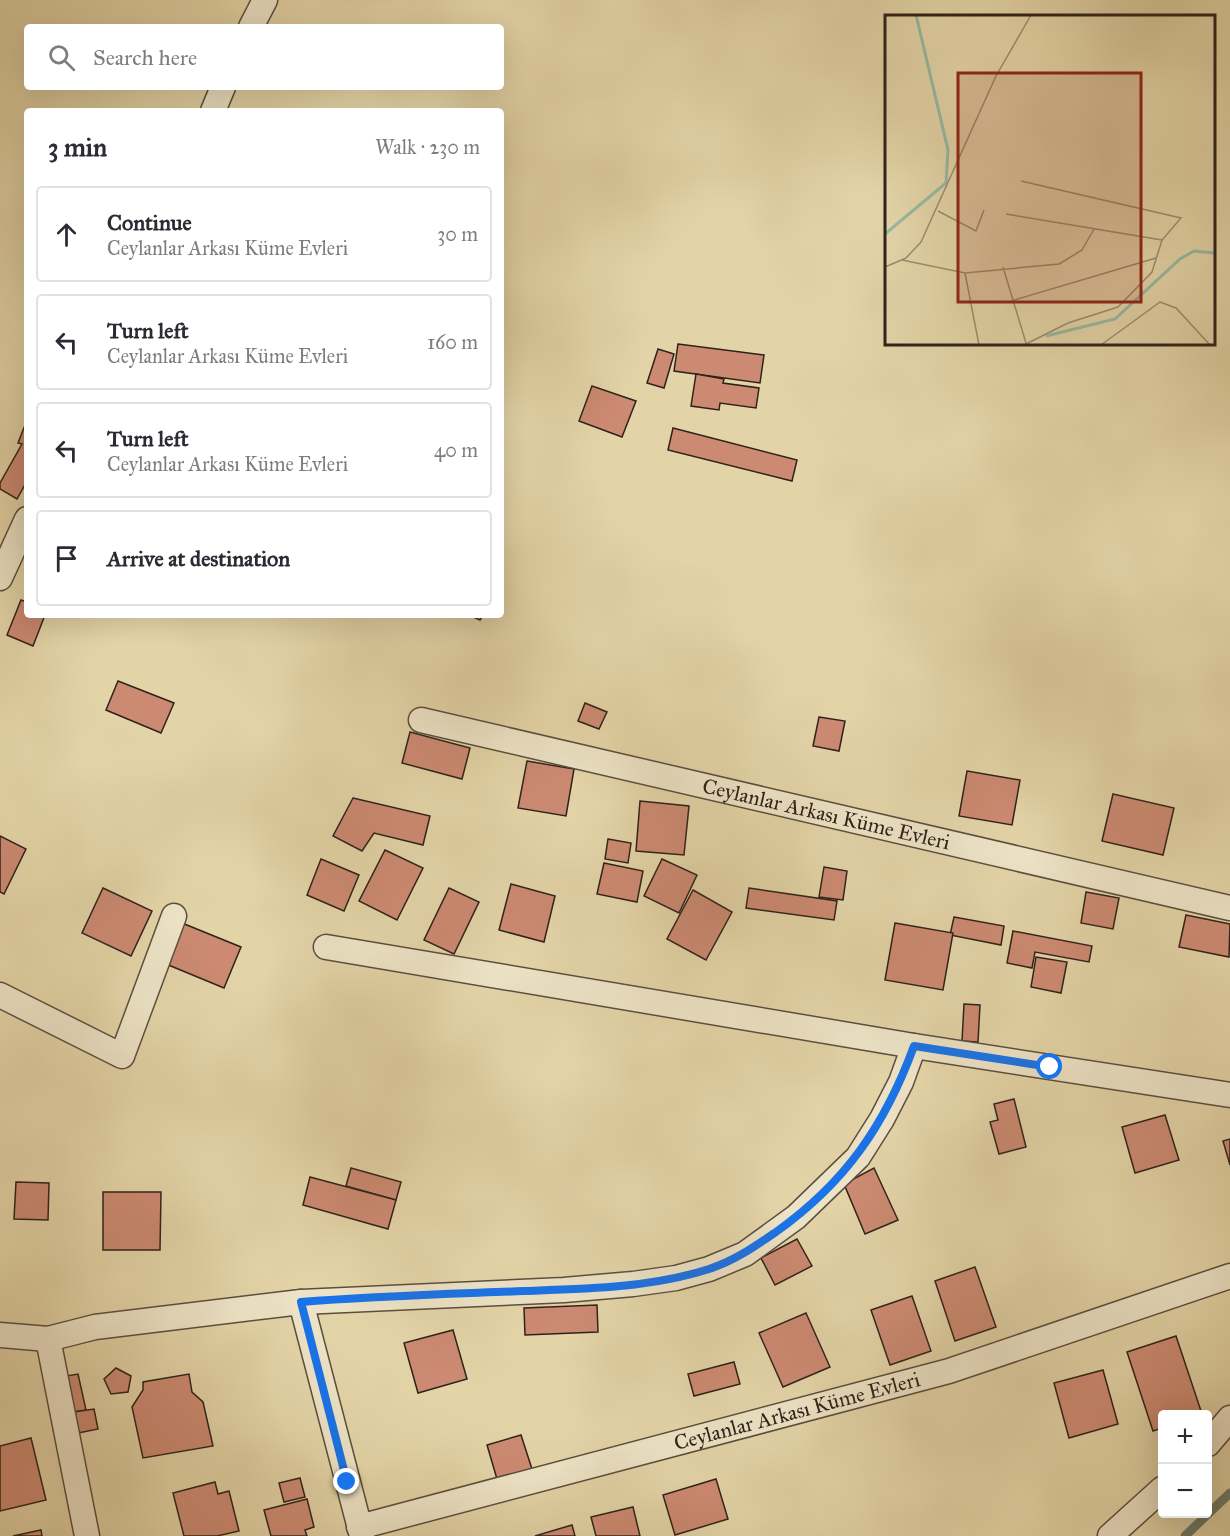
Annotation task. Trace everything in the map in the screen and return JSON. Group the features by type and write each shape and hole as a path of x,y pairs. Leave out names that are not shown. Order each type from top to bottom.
{"street":[{"path":"253,24 265,0"},
{"path":"214,108 223,90"},
{"path":"0,578 24,526"},
{"name":"Ceylanlar Arkası Küme Evleri","path":"421,720 1230,908"},
{"path":"0,995 122,1056 174,916"},
{"path":"326,946 914,1046 1230,1095"},
{"path":"0,1335 48,1339 95,1327 301,1302 564,1290 676,1278 709,1269 745,1254 796,1217 851,1164 882,1119 901,1083 914,1046"},
{"name":"Ceylanlar Arkası Küme Evleri","path":"301,1302 360,1532 949,1371 1230,1276"},
{"path":"48,1339 87,1536"},
{"path":"1212,1439 1230,1419"},
{"path":"1110,1536 1158,1493"}],"building":[{"path":"678,344 764,355 760,383 674,371"},
{"path":"658,349 674,354 664,388 647,383"},
{"path":"696,374 724,379 723,383 759,388 756,408 720,403 719,410 691,406"},
{"path":"592,386 636,401 622,437 579,421"},
{"path":"24,428 24,486 17,499 0,489 0,483 22,444 18,443"},
{"path":"673,428 797,460 792,481 668,450"},
{"path":"21,600 24,601 24,618 44,618 33,646 7,635"},
{"path":"118,681 174,703 161,733 106,710"},
{"path":"585,703 607,712 599,729 578,721"},
{"path":"819,717 845,721 839,751 813,746"},
{"path":"410,732 470,748 462,779 402,763"},
{"path":"527,761 574,769 566,816 518,808"},
{"path":"967,771 1020,780 1012,825 959,816"},
{"path":"1113,794 1174,808 1163,855 1102,841"},
{"path":"353,798 430,816 423,845 374,833 362,851 333,836"},
{"path":"640,801 689,806 684,855 636,851"},
{"path":"0,836 26,849 4,894 0,892"},
{"path":"608,839 631,843 628,863 605,859"},
{"path":"385,850 423,868 397,920 359,901"},
{"path":"321,859 359,875 344,911 307,895"},
{"path":"662,859 697,875 679,913 644,896"},
{"path":"604,863 643,871 637,902 597,894"},
{"path":"824,867 847,871 843,900 819,897"},
{"path":"511,884 555,896 544,942 499,930"},
{"path":"103,888 152,911 131,956 82,933"},
{"path":"449,888 479,902 454,954 424,940"},
{"path":"749,888 837,901 834,920 746,908"},
{"path":"693,890 732,912 706,960 667,939"},
{"path":"1086,892 1119,898 1113,929 1081,923"},
{"path":"1186,915 1230,924 1229,957 1179,947"},
{"path":"954,917 1004,926 1001,945 950,935"},
{"path":"182,923 241,947 224,988 166,964"},
{"path":"895,923 953,933 943,990 885,980"},
{"path":"1013,931 1092,946 1089,962 1035,952 1032,968 1007,963"},
{"path":"1036,957 1067,962 1061,993 1031,987"},
{"path":"964,1004 980,1005 978,1042 962,1041"},
{"path":"1014,1099 1026,1147 999,1154 990,1122 998,1120 994,1104"},
{"path":"1165,1115 1179,1160 1135,1173 1122,1127"},
{"path":"1230,1139 1230,1165 1223,1141"},
{"path":"351,1168 401,1182 396,1200 346,1186"},
{"path":"874,1168 898,1220 865,1234 844,1184"},
{"path":"310,1177 396,1200 388,1229 303,1205"},
{"path":"16,1182 49,1183 48,1220 14,1219"},
{"path":"103,1192 161,1192 160,1250 103,1250"},
{"path":"797,1239 812,1266 775,1285 761,1258"},
{"path":"975,1267 996,1327 955,1341 935,1281"},
{"path":"912,1296 931,1351 890,1365 871,1310"},
{"path":"597,1305 598,1332 525,1335 524,1308"},
{"path":"806,1313 830,1367 783,1387 759,1333"},
{"path":"453,1330 467,1379 418,1393 404,1343"},
{"path":"1176,1336 1201,1410 1158,1410 1158,1429 1153,1431 1127,1352"},
{"path":"734,1362 740,1384 694,1396 688,1374"},
{"path":"116,1368 131,1376 128,1392 111,1394 104,1379"},
{"path":"1103,1370 1118,1424 1069,1438 1054,1383"},
{"path":"78,1374 86,1410 74,1412 66,1376"},
{"path":"189,1374 192,1392 203,1402 213,1446 143,1458 132,1407 143,1390 143,1382"},
{"path":"94,1409 98,1429 78,1433 74,1412"},
{"path":"521,1435 532,1469 497,1479 487,1445"},
{"path":"31,1438 46,1500 0,1511 0,1446"},
{"path":"300,1478 305,1497 284,1502 279,1483"},
{"path":"716,1479 728,1519 675,1535 663,1495"},
{"path":"215,1482 218,1494 229,1491 239,1531 217,1536 184,1536 173,1493"},
{"path":"307,1499 314,1527 305,1530 307,1536 271,1536 264,1510"},
{"path":"633,1507 640,1536 596,1536 591,1517"},
{"path":"572,1525 575,1536 535,1536"},
{"path":"41,1530 42,1536 13,1536"}],"waterway":[{"path":"1185,1536 1230,1493"}],"route":[{"path":"347,1482 301,1302 564,1290 676,1278 709,1269 745,1254 796,1217 858,1157 901,1083 914,1046 1050,1067"}]}
